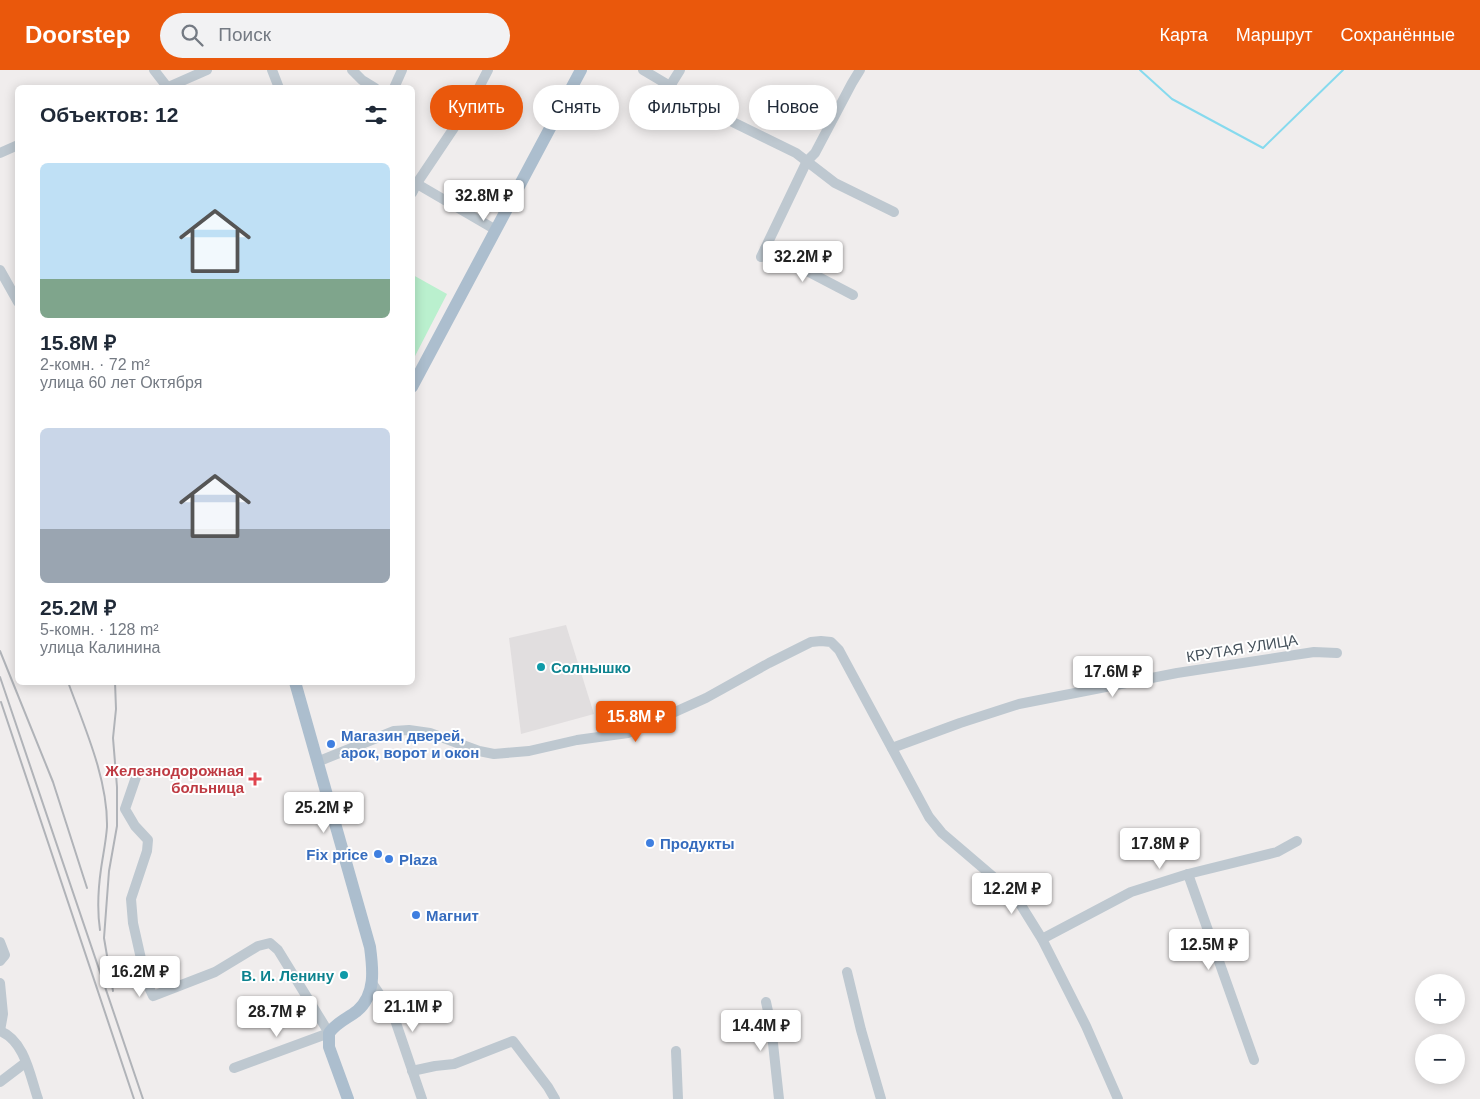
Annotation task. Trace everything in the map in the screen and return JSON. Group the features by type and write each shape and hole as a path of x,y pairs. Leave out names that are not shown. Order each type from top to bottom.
{"main road":[{"path":"415,382 581,70"},
{"path":"296,685 370,947 374,971 372,983 365,1001 358,1010 336,1024 329,1033 329,1046 348,1099"}],"street":[{"path":"154,70 165,85"},
{"path":"172,85 207,70"},
{"path":"272,70 278,85"},
{"path":"352,70 370,85"},
{"path":"395,85 402,70"},
{"path":"415,185 472,101 488,70"},
{"path":"643,70 668,85"},
{"path":"671,85 680,70"},
{"path":"853,295 764,253 807,161 815,154 860,70"},
{"path":"739,126 780,145 807,161 835,183 894,212"},
{"path":"0,153 15,146"},
{"path":"415,187 496,230"},
{"path":"0,270 15,297"},
{"path":"317,762 394,730 430,733 479,752 494,754 529,751 578,740 628,733 706,698 811,642 831,642 839,650 929,817 942,833 1004,886 1019,902 1042,939 1086,1026 1118,1099"},
{"name":"КРУТАЯ УЛИЦА","path":"892,748 1019,704 1177,673 1314,652 1337,653"},
{"path":"136,777 125,809 135,826 148,840 147,851 131,899 133,923 146,981 152,996 215,972 258,946 270,943 278,950 329,1033 234,1068"},
{"path":"1042,939 1131,892 1188,874 1277,852 1297,840"},
{"path":"1188,874 1254,1060"},
{"path":"0,942 5,955 0,961"},
{"path":"847,972 881,1099"},
{"path":"0,983 3,1014 0,1031 15,1040 26,1063 38,1099"},
{"path":"372,983 393,1014 422,1099"},
{"path":"766,1002 771,1025 779,1099"},
{"path":"412,1071 454,1064 513,1041 555,1099"},
{"path":"676,1051 678,1099"},
{"path":"0,1082 26,1063"}],"shaded area":[{"path":"566,625 594,714 521,734 509,638"}],"green space":[{"path":"415,276 447,294 415,356"}],"waterway":[{"path":"1140,70 1172,99 1263,148 1343,70"}],"railway":[{"path":"0,651 53,782 87,888"},
{"path":"0,677 143,1099"},
{"path":"69,685 94,753 104,790 107,832 99,892 98,915 100,930"},
{"path":"113,991 104,938 109,871 117,826 117,787 113,738 116,709 115,685"},
{"path":"1,702 134,1099"}],"place":[{"name":"Солнышко","path":"541,667"},
{"name":"Магазин дверей, арок, ворот и окон","path":"331,744"},
{"name":"Железнодорожная больница","path":"255,779"},
{"name":"Продукты","path":"650,843"},
{"name":"Fix price","path":"378,854"},
{"name":"Plaza","path":"389,859"},
{"name":"Магнит","path":"416,915"},
{"name":"В. И. Ленину","path":"344,975"}]}
